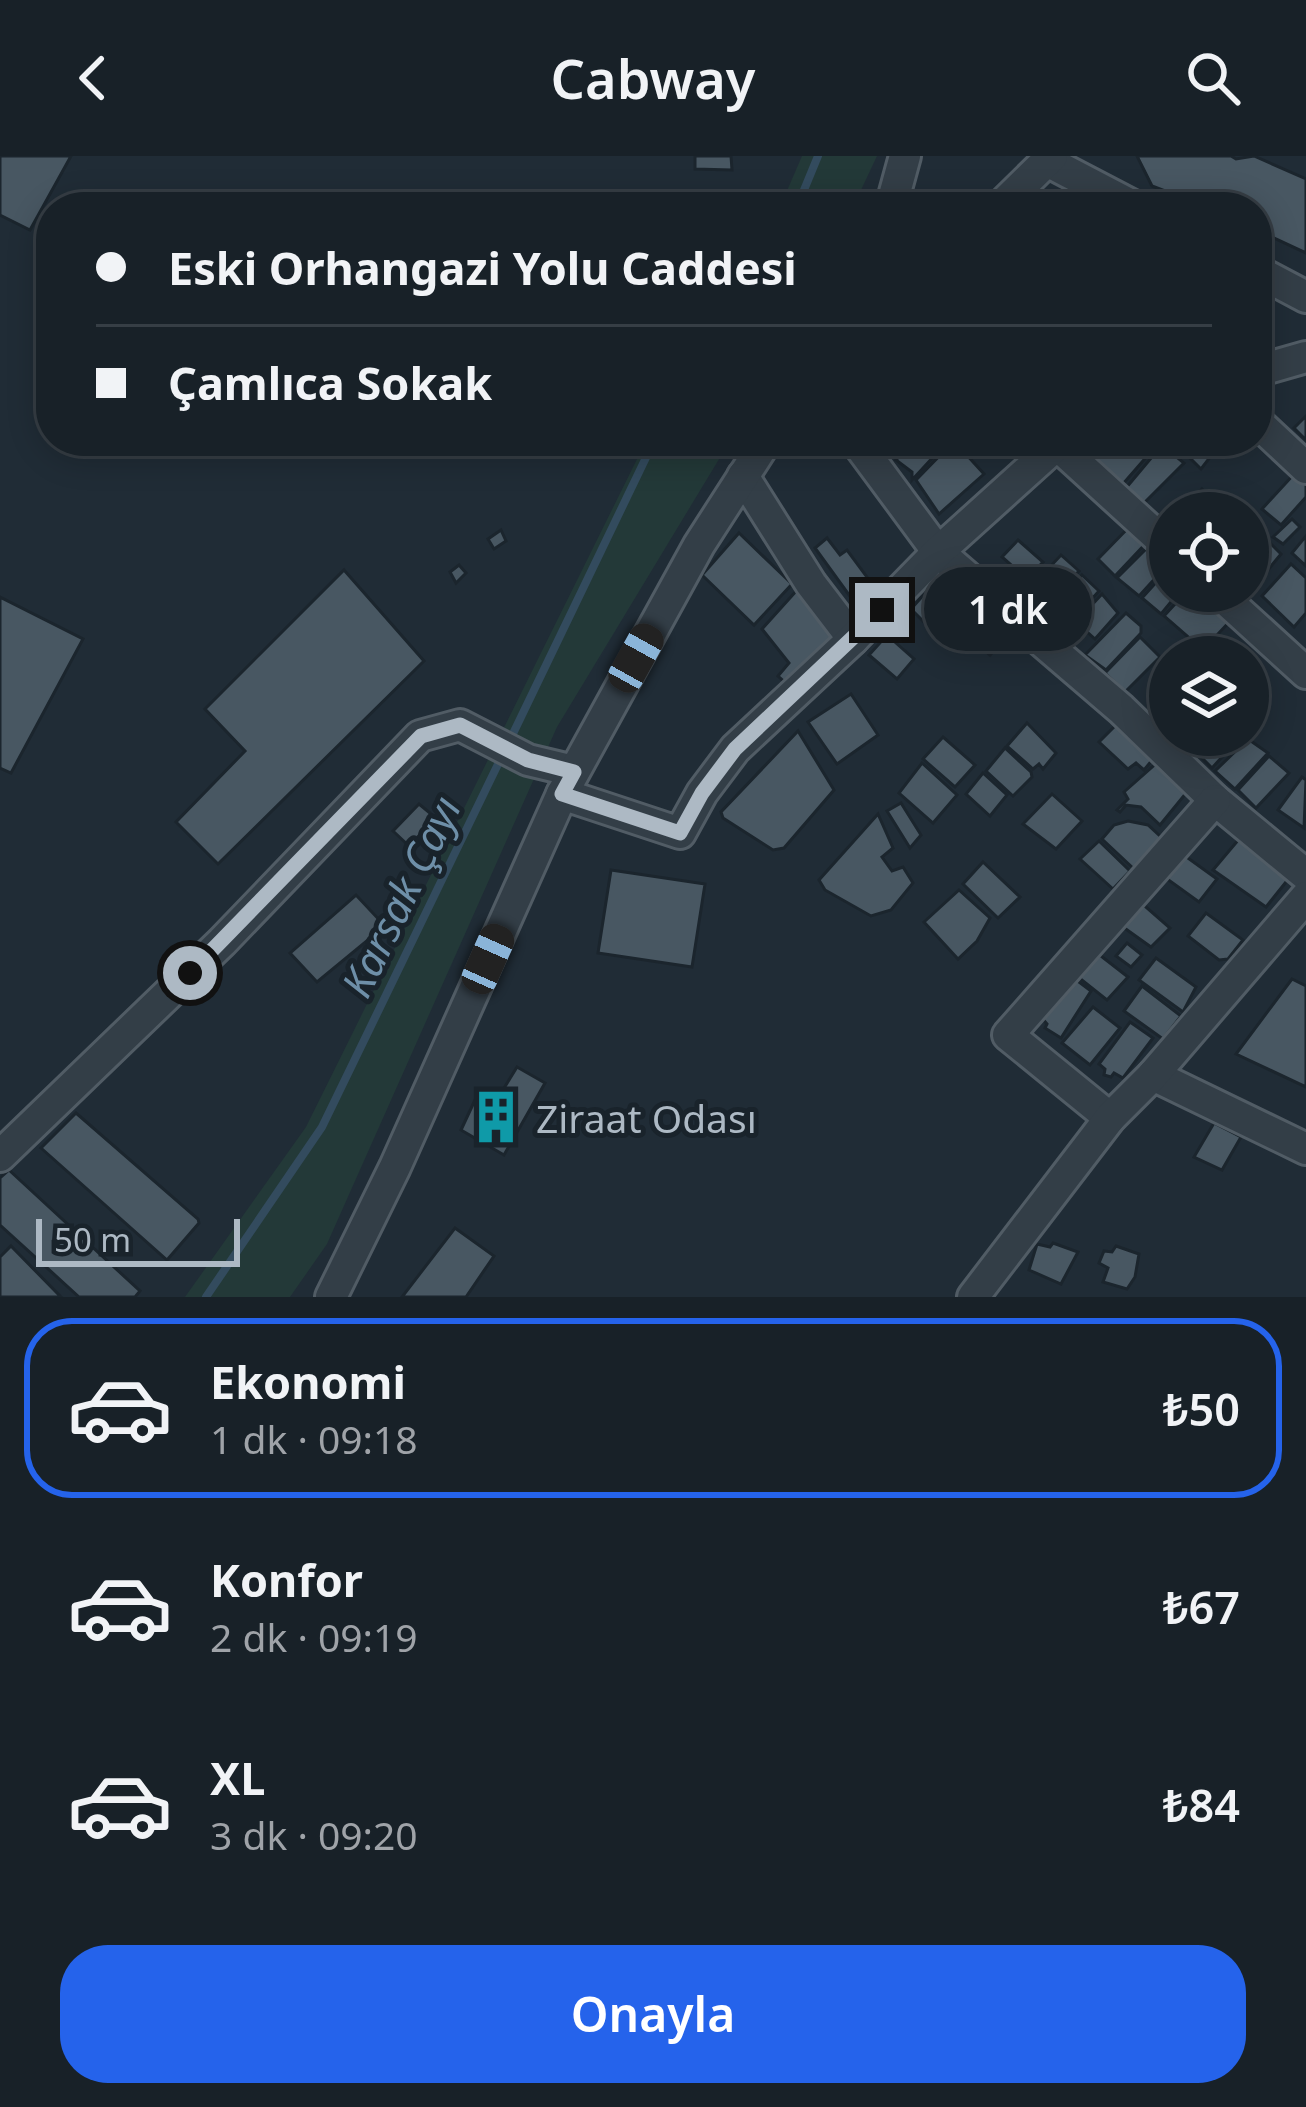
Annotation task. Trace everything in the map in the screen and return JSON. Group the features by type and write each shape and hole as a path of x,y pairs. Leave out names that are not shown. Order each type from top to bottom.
{"street":[{"path":"895,192 905,156"},
{"path":"1015,192 1050,158 1109,192"},
{"path":"1272,280 1306,297"},
{"path":"1272,367 1306,357"},
{"path":"1272,436 1306,468"},
{"path":"333,1296 568,783 698,545 756,456"},
{"path":"867,456 938,552 1121,709 1214,800 1306,875"},
{"path":"0,1156 221,942 421,736 460,725 568,783 680,833 735,749 1043,456"},
{"path":"1073,456 1149,528"},
{"path":"743,476 811,584 854,639"},
{"path":"1239,612 1306,673"},
{"path":"1110,1118 1008,1035 1214,800"},
{"path":"973,1297 1110,1118 1153,1075 1306,897"},
{"path":"1153,1075 1306,1149"}],"green space":[{"path":"802,156 877,156 860,192 786,192"},
{"path":"639,456 721,456 557,727 327,1244 290,1297 185,1297 306,1127"}],"building":[{"path":"0,156 71,156 51,192 36,192 36,219 30,230 0,215"},
{"path":"695,156 731,156 732,170 695,169"},
{"path":"1137,156 1254,156 1306,179 1306,253 1272,237 1272,192 1168,192 1152,186"},
{"path":"1306,416 1306,440 1294,428"},
{"path":"934,456 912,480 912,472 896,460"},
{"path":"939,456 968,456 984,474 939,514 916,480"},
{"path":"1091,456 1147,456 1122,485"},
{"path":"1153,456 1175,456 1184,463 1155,492 1149,492 1143,504 1126,488"},
{"path":"1188,456 1211,456 1201,469"},
{"path":"1295,473 1306,483 1306,497 1281,525 1269,515 1269,501"},
{"path":"1292,519 1300,527 1283,544 1273,537"},
{"path":"1134,522 1149,540 1115,576 1098,559"},
{"path":"501,530 506,541 494,549 488,539"},
{"path":"739,533 792,584 754,625 702,575"},
{"path":"1306,536 1306,566 1292,553"},
{"path":"827,538 840,555 847,550 884,600 865,617 815,548"},
{"path":"1018,540 1043,562 1027,579 1002,557"},
{"path":"1269,542 1281,554 1269,569"},
{"path":"1149,546 1149,585 1139,596 1117,578"},
{"path":"1061,555 1079,571 1052,601 1033,585"},
{"path":"1291,564 1306,578 1306,613 1294,627 1269,603 1269,588"},
{"path":"459,565 466,573 456,583 450,572"},
{"path":"344,570 424,661 218,864 176,822 245,751 205,709"},
{"path":"1082,575 1099,591 1063,631 1045,615"},
{"path":"798,589 834,631 832,639 788,685 778,676 789,663 762,629"},
{"path":"927,591 954,616 937,635 911,609"},
{"path":"1102,594 1118,613 1095,639 1076,622"},
{"path":"0,597 83,639 11,773 0,768"},
{"path":"982,601 1011,631 990,655 958,625"},
{"path":"1168,612 1225,612 1232,619 1216,636 1187,636 1164,616"},
{"path":"1126,613 1141,626 1141,633 1106,670 1085,655"},
{"path":"887,635 914,659 897,679 869,655"},
{"path":"1140,637 1149,646 1149,668 1125,692 1105,673"},
{"path":"851,694 878,735 837,764 808,722"},
{"path":"1123,718 1149,744 1149,756 1156,756 1144,770 1136,763 1128,769 1099,742"},
{"path":"1027,723 1056,753 1043,769 1039,764 1033,769 1007,746"},
{"path":"798,731 834,790 784,848 773,850 723,818 721,812"},
{"path":"943,737 975,765 955,787 923,759"},
{"path":"1005,748 1032,777 1013,796 986,771"},
{"path":"1200,756 1223,756 1212,768"},
{"path":"1230,756 1265,756 1235,789 1215,771"},
{"path":"1269,756 1289,773 1256,808 1238,790"},
{"path":"1160,760 1187,792 1160,825 1141,807 1126,805 1117,810 1128,799 1124,792"},
{"path":"922,763 957,795 933,823 899,793"},
{"path":"983,773 1007,795 990,816 966,794"},
{"path":"1302,777 1306,780 1304,828 1278,810"},
{"path":"1052,794 1082,821 1056,849 1023,824"},
{"path":"901,803 921,835 910,848 887,811"},
{"path":"419,804 436,818 409,846 393,831"},
{"path":"878,814 893,848 882,857 892,871 903,867 913,883 891,910 871,916 825,890 819,880"},
{"path":"1128,821 1148,825 1161,837 1134,869 1102,839 1114,825"},
{"path":"1245,832 1294,872 1266,907 1213,870"},
{"path":"1099,841 1130,871 1113,889 1080,859"},
{"path":"1181,853 1217,879 1199,902 1163,876"},
{"path":"983,862 1020,897 998,918 963,884"},
{"path":"611,870 705,884 692,967 598,953"},
{"path":"959,890 990,918 977,941 958,959 924,922"},
{"path":"356,895 385,926 317,982 290,953"},
{"path":"1138,900 1170,928 1151,947 1116,922"},
{"path":"1206,913 1243,940 1228,959 1219,960 1188,936"},
{"path":"1127,943 1142,955 1131,967 1116,956"},
{"path":"1092,949 1128,977 1107,1000 1073,973"},
{"path":"1156,958 1196,987 1183,1012 1139,980"},
{"path":"1071,976 1091,991 1061,1038 1045,1028 1047,1024 1036,1011"},
{"path":"1292,979 1306,986 1306,1087 1236,1054"},
{"path":"1142,986 1181,1016 1163,1039 1124,1011"},
{"path":"1093,1007 1120,1028 1090,1065 1062,1043"},
{"path":"1130,1022 1153,1038 1123,1078 1104,1075 1099,1064"},
{"name":"Ziraat Odası","path":"517,1067 545,1083 504,1155 461,1130 475,1100 486,1104 495,1090 501,1093"},
{"path":"76,1113 198,1219 167,1260 41,1148"},
{"path":"1214,1123 1241,1137 1222,1170 1194,1157"},
{"path":"9,1170 140,1291 135,1297 79,1297 0,1225 0,1178"},
{"path":"455,1228 494,1256 466,1297 402,1297"},
{"path":"1053,1243 1078,1252 1061,1284 1029,1270 1037,1244 1050,1247"},
{"path":"11,1246 61,1297 0,1297 0,1257"},
{"path":"1116,1246 1139,1254 1135,1277 1127,1289 1103,1282 1108,1268 1099,1263 1104,1251 1112,1252"}],"waterway":[{"name":"Karsak Çayı","path":"803,192 818,156"},
{"name":"Karsak Çayı","path":"508,744 647,456"},
{"name":"Karsak Çayı","path":"206,1297 322,1127 501,758"}],"place":[{"name":"Ziraat Odası","path":"496,1117"}],"route":[{"path":"190,973 421,736 460,725 528,760 574,772 562,794 680,833 735,749 882,610"}]}
